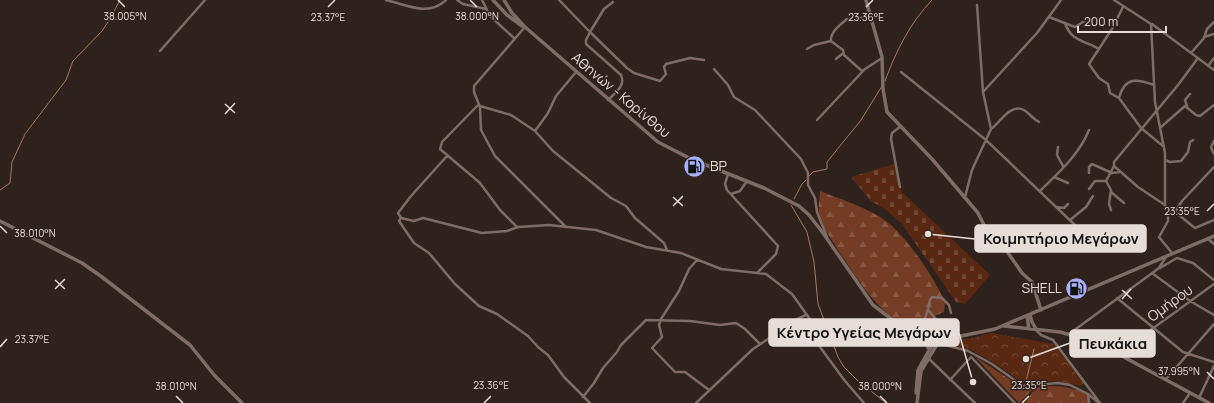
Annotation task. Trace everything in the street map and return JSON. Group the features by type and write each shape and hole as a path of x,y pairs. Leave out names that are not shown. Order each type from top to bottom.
{"main road":[{"name":"Αθηνών - Κορίνθου","path":"494,0 512,19 525,28 661,144 781,196 799,206 808,214 827,239 870,302 880,312 919,334 939,337 972,334 1001,327 1214,236"},
{"name":"Αθηνών - Κορίνθου","path":"504,0 512,13 525,28"},
{"path":"866,0 882,57 883,89 887,112 932,159 965,197 982,218 989,235 1006,250 1022,273 1032,282 1041,310"},
{"path":"0,221 82,263 102,277 190,345 215,376 242,403"},
{"path":"1029,315 1032,324 1036,329"},
{"path":"1029,315 1030,328"},
{"path":"1001,327 1030,328 1069,334 1103,344 1209,403"},
{"path":"917,403 921,371 928,350 927,342 919,334"},
{"path":"928,350 939,337"},
{"path":"927,356 937,343 939,337"}],"street":[{"path":"160,51 204,0"},
{"path":"386,0 410,8 426,9 437,7 446,0"},
{"path":"457,0 463,4 487,10"},
{"path":"482,0 494,19 514,38"},
{"path":"559,0 627,68 657,81 664,78 666,74 664,67 668,63 690,58 704,60"},
{"path":"983,92 1049,17 1061,0"},
{"path":"1114,0 1151,24 1214,70"},
{"path":"608,100 621,87 622,78 619,73 586,44 586,40 604,10 613,2"},
{"path":"977,5 983,92 991,129"},
{"path":"1123,7 1089,65 1101,80 1108,84 1110,93 1119,98 1141,128 1163,146"},
{"path":"831,41 830,37 835,30 848,19 855,20 870,15"},
{"path":"1049,17 1076,27 1086,20"},
{"path":"1192,53 1204,38 1207,29 1214,22"},
{"path":"1065,23 1068,29 1080,41 1099,49"},
{"path":"1151,24 1154,85 1165,160 1165,206"},
{"path":"525,28 514,38 474,86 474,92 479,105 481,130 495,156 566,227"},
{"path":"1204,38 1214,34"},
{"path":"807,49 814,45 831,41"},
{"path":"831,41 843,50 844,55 860,70 864,70"},
{"path":"836,59 840,55 844,55"},
{"path":"817,120 864,70 882,57"},
{"path":"1106,181 1114,166 1114,162 1178,85 1198,58"},
{"path":"1208,66 1214,58"},
{"path":"714,69 728,85 734,97 755,110 801,160 808,173 808,185 815,198 817,212 827,239"},
{"path":"535,131 546,117 556,96 576,72"},
{"path":"901,72 986,140 1076,226"},
{"path":"1119,98 1132,80 1137,79 1154,85"},
{"path":"1190,94 1185,100 1186,106 1196,115 1200,116 1214,105"},
{"path":"479,105 512,115 535,131 553,151 614,200 626,206 635,218 664,243 667,250"},
{"path":"479,105 441,144 440,150 480,183 500,210 518,227"},
{"path":"1161,127 1186,106"},
{"path":"965,197 972,170 991,129 1006,114 1019,110 1024,111 1039,122"},
{"path":"900,187 891,139 892,133 901,126"},
{"path":"1040,191 1075,155 1089,130"},
{"path":"1165,160 1170,162 1181,161 1188,152 1190,142 1193,140"},
{"path":"1214,140 1211,147 1214,154"},
{"path":"1058,147 1057,155 1062,161 1063,167"},
{"path":"447,156 404,204 398,213 401,218 399,221 414,243 430,253 455,284 478,306 497,314 528,336 548,355 564,377 590,403"},
{"path":"1089,174 1089,167 1092,164 1111,172 1121,172"},
{"path":"1114,166 1165,206 1168,210 1168,221 1159,237 1173,254"},
{"path":"1175,212 1182,201 1214,167"},
{"path":"728,174 725,187 778,246 777,252 757,272"},
{"path":"1053,177 1068,183"},
{"path":"730,194 742,190 746,181"},
{"path":"1089,189 1095,181 1106,181"},
{"path":"1106,181 1111,192 1124,204"},
{"path":"1111,192 1108,204 1111,210"},
{"path":"1070,220 1086,208 1093,196"},
{"path":"1055,206 1064,208 1068,204"},
{"path":"1168,210 1175,212 1194,228 1214,220"},
{"path":"401,218 414,221 423,218 482,233 507,231 518,227 551,225 599,231 646,247 681,253 725,270 757,272 770,276 788,290 812,322 813,335 820,347 845,381 864,403"},
{"path":"1208,239 1214,244"},
{"path":"1159,268 1166,257"},
{"path":"1069,334 1159,268 1177,258 1193,263 1214,280"},
{"path":"697,260 689,269 686,279 661,319 659,325 662,337 652,349 675,372 685,372 709,390"},
{"path":"1152,273 1190,301 1214,315"},
{"name":"Ομήρου","path":"1119,353 1214,284"},
{"path":"919,334 929,310 930,300 932,297 937,296 943,299 951,313"},
{"path":"1117,298 1182,351 1214,362"},
{"path":"929,310 935,318 939,337"},
{"path":"696,403 760,344 771,338 784,325 806,315"},
{"path":"583,397 621,345 646,320 661,319 698,321 720,325 736,323 745,329 760,344"},
{"path":"1166,380 1214,324"},
{"path":"1036,329 1041,335 1053,340 1100,403"},
{"path":"937,343 962,349 974,354 1023,386 1064,384 1075,387 1100,403"},
{"path":"950,380 974,354"},
{"path":"927,356 975,403"},
{"path":"971,357 1015,403"},
{"path":"1199,398 1214,366"},
{"path":"1182,403 1190,392"},
{"path":"1088,394 1089,403"}],"green space":[{"path":"894,164 902,192 990,275 965,304 956,302 902,224 885,209 871,201 851,177"},
{"path":"820,191 858,206 880,217 889,223 908,243 926,268 945,302 944,312 935,316 941,333 923,331 907,326 894,318 871,297 842,256 822,224 819,210"},
{"path":"992,333 1054,344 1084,384 1082,386 1051,381 1032,385 1022,383 999,366 973,351 945,343 945,341 972,338"},
{"path":"974,356 1020,386 1033,389 1019,403"},
{"path":"1044,386 1077,390 1088,395 1088,403 1025,403 1035,388"}],"waterway":[{"path":"110,19 120,0"},
{"path":"885,81 904,38 917,18 932,0"},
{"path":"0,190 10,183 12,162 25,134 66,80 73,61 102,31 108,22"},
{"path":"808,177 813,172 827,169 827,162 861,120 882,86"},
{"path":"794,199 802,184 806,180"},
{"path":"791,205 807,232 814,262 818,304 838,357 844,367 857,380 886,403"},
{"path":"1026,381 1034,349"}],"place":[{"name":"BP","path":"694,166"},
{"name":"Κοιμητήριο Μεγάρων","path":"928,234"},
{"name":"SHELL","path":"1077,288"},
{"name":"Πευκάκια","path":"1026,359"},
{"name":"Κέντρο Υγείας Μεγάρων","path":"973,382"}]}
